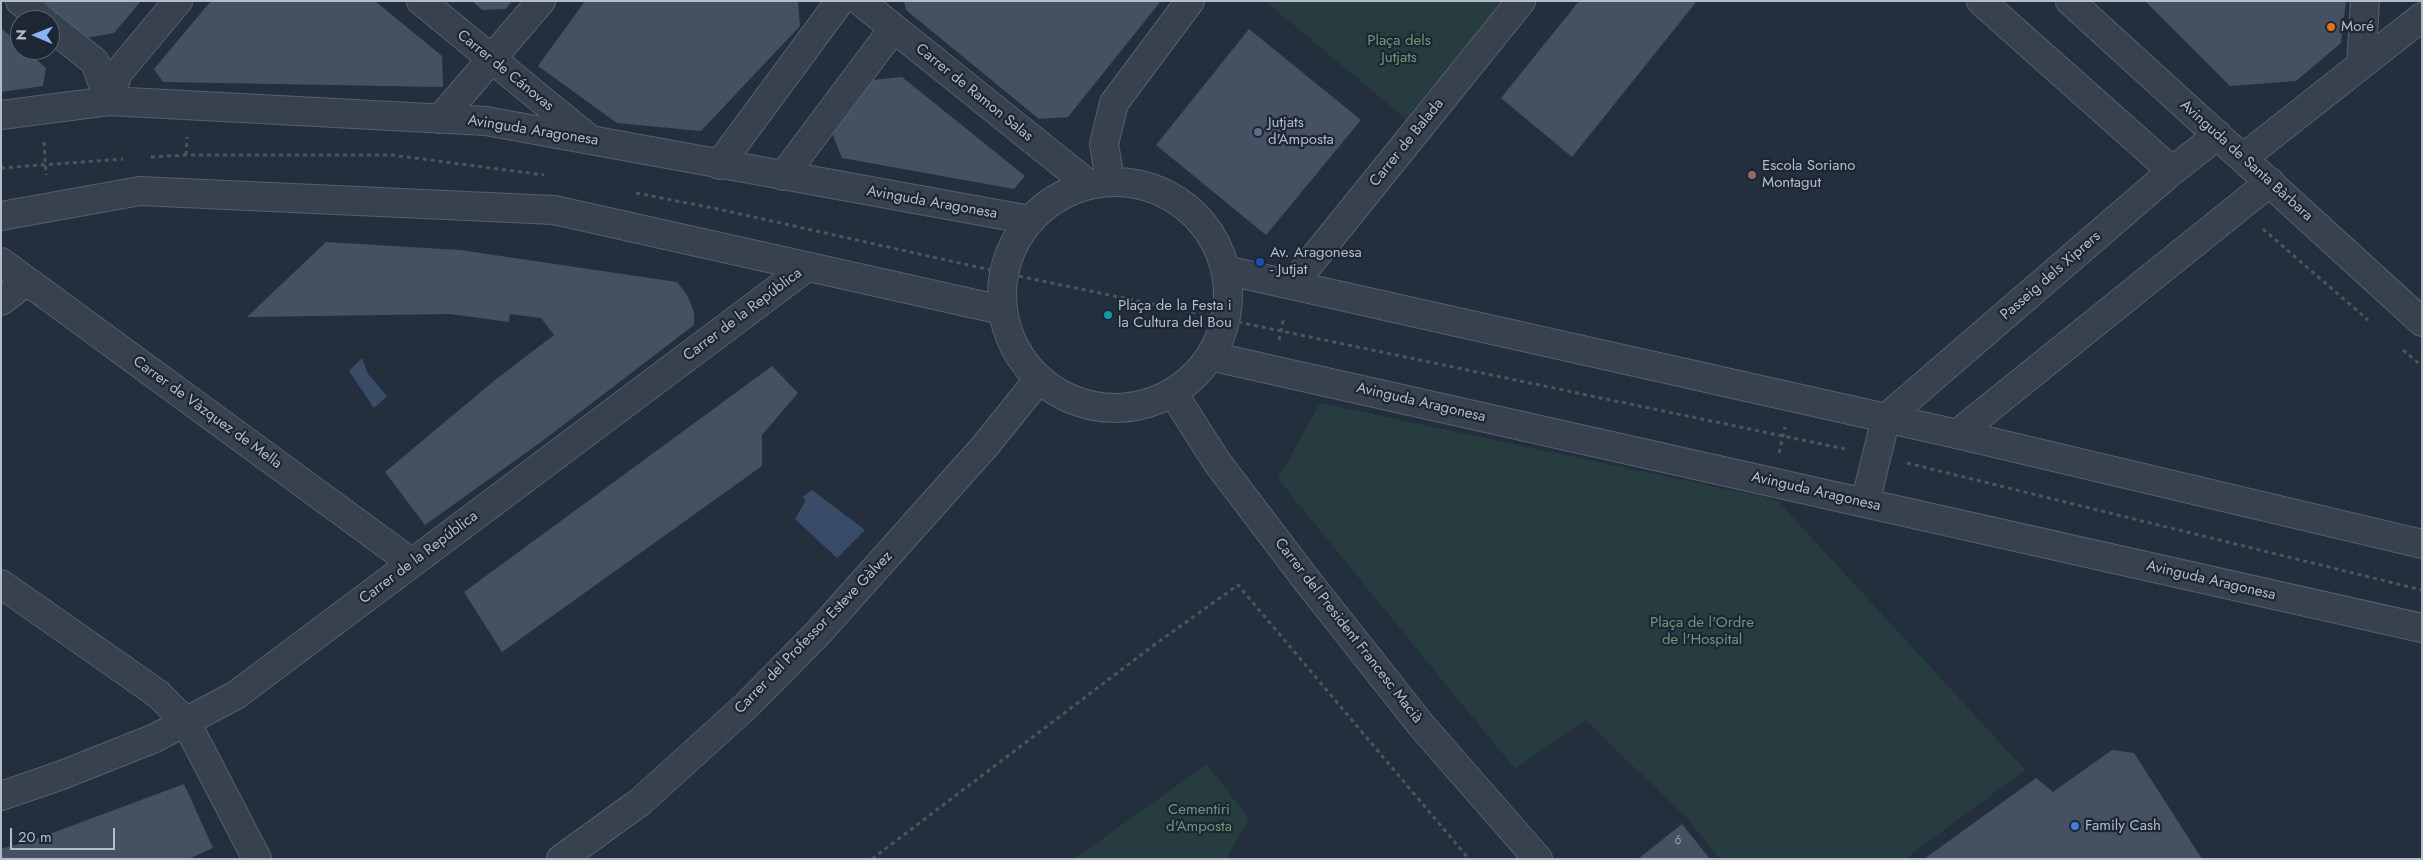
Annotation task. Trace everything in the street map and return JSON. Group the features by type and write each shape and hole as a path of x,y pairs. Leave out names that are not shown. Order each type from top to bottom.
{"street":[{"path":"20,1 31,10"},
{"path":"109,101 118,73 178,1"},
{"name":"Carrer de Cánovas","path":"420,1 590,139"},
{"path":"440,119 541,1"},
{"path":"719,165 840,1"},
{"name":"Carrer de Ramon Salas","path":"860,1 893,29 1099,183"},
{"path":"1099,183 1104,144 1114,103 1190,1"},
{"name":"Carrer de Balada","path":"1292,284 1521,1"},
{"path":"1981,1 2172,172"},
{"name":"Avinguda de Santa Bàrbara","path":"2070,1 2422,322"},
{"path":"2361,65 2366,1"},
{"path":"2244,158 2422,17"},
{"path":"783,176 893,29"},
{"path":"60,34 95,62 109,101"},
{"name":"Avinguda Aragonesa","path":"1,114 109,101 486,121 590,139 719,165 1030,220"},
{"name":"Passeig dels Xiprers","path":"1886,418 2172,172 2218,135"},
{"path":"1957,434 2270,182"},
{"path":"1099,183 1149,186 1184,205 1210,234 1225,270 1228,294 1226,319 1210,356 1194,377 1173,393 1143,405 1104,408 1080,403 1065,397 1038,379 1015,348 1002,310 1004,273 1013,245 1030,220 1056,198 1099,183"},
{"path":"1,216 140,192 554,210 1002,310"},
{"name":"Carrer de Vàzquez de Mella","path":"1,262 412,563"},
{"name":"Carrer de la República","path":"1,796 155,738 236,695 807,267"},
{"path":"1225,270 1957,434 2422,544"},
{"path":"1,301 27,281"},
{"name":"Avinguda Aragonesa","path":"1210,356 2422,628"},
{"name":"Carrer del Professor Esteve Gàlvez","path":"561,859 640,802 746,706 818,634 972,461 1038,379"},
{"name":"Carrer del President Francesc Macià","path":"1173,393 1217,462 1305,578 1421,725 1538,859"},
{"path":"1865,503 1886,418"},
{"path":"1,584 158,694 186,722 257,859"}],"path":[{"path":"186,194 188,105"},
{"path":"43,110 47,208"},
{"path":"2239,208 2371,322"},
{"path":"1004,273 1877,456 2422,590"},
{"path":"1271,370 1292,284"},
{"path":"2400,347 2422,366"},
{"path":"1773,482 1791,397"},
{"path":"872,859 1146,651 1238,585 1469,859"}],"green space":[{"name":"Plaça dels Jutjats","path":"1265,1 1502,1 1406,119"},
{"name":"Plaça de l'Ordre de l'Hospital","path":"1320,403 1777,500 2025,770 1905,859 1720,859 1688,819 1585,720 1515,769 1278,479"},
{"name":"Cementiri d'Amposta","path":"1207,764 1249,819 1226,859 1074,859"}],"water":[{"path":"362,358 368,374 387,396 374,408 349,371"},
{"path":"812,490 865,530 837,558 795,519 806,500 802,497"}],"building":[{"path":"42,1 141,1 114,33 86,38 60,16 60,10 53,10"},
{"path":"211,1 375,1 442,56 443,87 163,82 154,69"},
{"path":"472,1 512,1 506,9 482,10"},
{"path":"585,1 798,1 800,26 701,131 617,123 538,66"},
{"path":"904,1 1161,1 1068,117 1039,119 906,10"},
{"path":"1579,1 1697,1 1572,157 1501,98"},
{"path":"2145,1 2346,1 2341,43 2296,81 2230,86"},
{"path":"1,28 10,36 10,60 37,60 46,68 43,86 1,92"},
{"name":"Jutjats d'Amposta","path":"1249,29 1361,120 1266,235 1156,145"},
{"path":"902,77 1025,176 1014,189 842,158 831,131 872,80"},
{"path":"326,242 460,250 677,282 687,295 694,312 694,325 541,442 425,525 385,472 495,380 554,335 541,318 510,314 509,322 450,314 247,317"},
{"path":"772,366 798,393 762,435 762,466 502,652 464,592"},
{"name":"Family Cash","path":"2112,750 2134,753 2202,859 1924,859 2036,778 2053,792"},
{"path":"184,784 213,848 188,859 1,859 1,849 39,838"},
{"path":"1682,824 1710,859 1638,859"}],"place":[{"name":"Moré","path":"2331,27"},
{"name":"Jutjats d'Amposta","path":"1258,132"},
{"name":"Escola Soriano Montagut","path":"1752,175"},
{"name":"Av. Aragonesa - Jutjat","path":"1260,262"},
{"name":"Plaça de la Festa i la Cultura del Bou","path":"1108,315"},
{"name":"Family Cash","path":"2075,826"}]}
